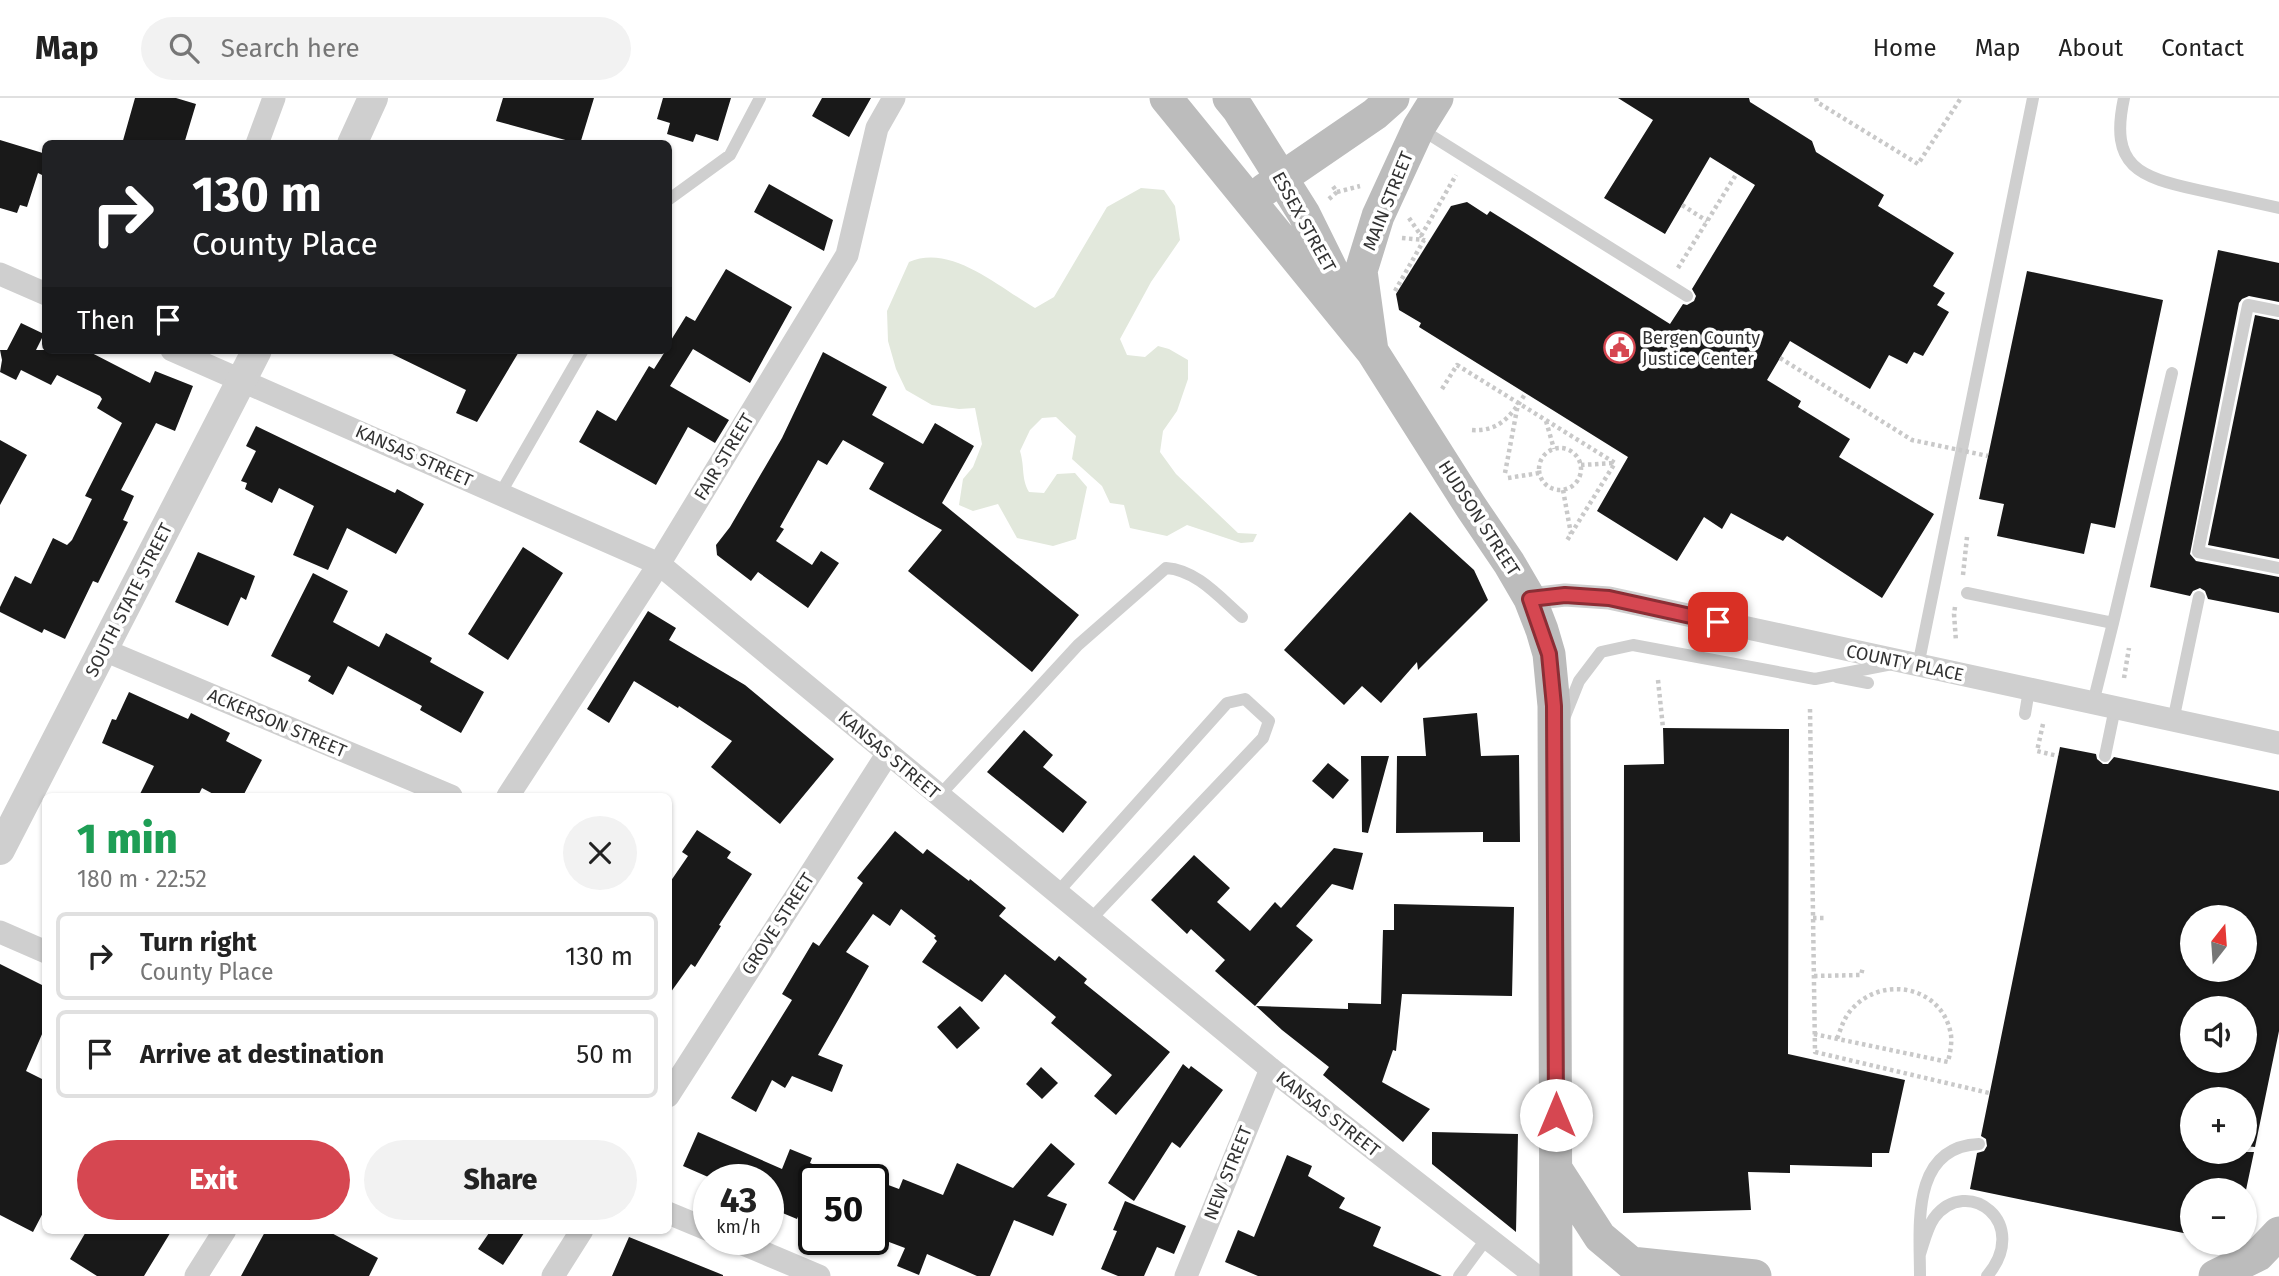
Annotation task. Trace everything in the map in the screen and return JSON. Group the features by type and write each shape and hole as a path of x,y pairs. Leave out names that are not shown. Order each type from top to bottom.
{"main road":[{"name":"HUDSON STREET","path":"1166,98 1372,351 1509,563 1530,599 1549,654 1554,706 1556,1276"},
{"name":"ESSEX STREET","path":"1228,98 1304,214 1372,351"},
{"path":"1251,200 1375,114 1393,98"},
{"name":"MAIN STREET","path":"1372,351 1361,271 1378,216 1419,127 1437,98"},
{"path":"1556,1169 1600,1237 1631,1263 1755,1276"},
{"path":"2215,1276 2258,1255 2279,1233"}],"street":[{"path":"258,140 274,98"},
{"path":"354,140 373,98"},
{"name":"FAIR STREET","path":"510,793 659,564 847,255 877,128 894,98"},
{"path":"0,274 42,292"},
{"name":"KANSAS STREET","path":"182,354 659,564 1271,1069 1536,1276"},
{"name":"SOUTH STATE STREET","path":"0,850 255,354"},
{"name":"COUNTY PLACE","path":"1530,599 1565,595 1609,598 2279,743"},
{"name":"ACKERSON STREET","path":"104,650 444,793"},
{"name":"GROVE STREET","path":"672,1090 888,753"},
{"path":"0,933 42,950"},
{"name":"NEW STREET","path":"1186,1276 1271,1069"},
{"path":"672,1215 693,1223"},
{"path":"196,1276 222,1234"},
{"path":"553,1276 579,1234"},
{"path":"769,1255 819,1276"}],"lane":[{"path":"672,197 730,155 760,98"},
{"path":"1555,796 1563,721 1579,681 1601,652 1633,645 1815,679 1910,664 2033,98"},
{"path":"2124,98 2119,119 2119,138 2127,158 2138,172 2159,182 2279,208"},
{"path":"1419,127 1687,296"},
{"path":"2279,311 2248,305 2198,552 2279,568"},
{"path":"500,494 581,354"},
{"path":"2105,756 2104,706 2113,623 2172,373"},
{"path":"939,796 1078,645 1166,568 1180,569 1206,585 1242,617"},
{"path":"1967,593 2113,623"},
{"path":"2173,721 2199,597"},
{"path":"1830,676 1868,683"},
{"path":"2025,714 2029,690"},
{"path":"1057,893 1227,703 1245,699 1269,721 1263,738 1090,920"},
{"path":"1920,1276 1921,1197 1932,1171 1950,1152 1961,1146 1979,1144"},
{"path":"1920,1254 1934,1218 1945,1208 1960,1202 1977,1203 1992,1210 2000,1222 2004,1237 2003,1249 1987,1276"},
{"path":"1459,1276 1487,1238"}],"path":[{"path":"1816,98 1817,102 1918,164 1961,98"},
{"path":"1678,268 1737,173"},
{"path":"1421,236 1456,175"},
{"path":"1682,205 1707,221"},
{"path":"1392,296 1424,240 1428,242"},
{"path":"1780,358 1912,440 1988,456"},
{"path":"1442,389 1457,365 1615,463"},
{"path":"1472,430 1494,429 1508,418 1525,394"},
{"path":"1518,404 1506,476 1539,473"},
{"path":"1546,421 1554,449"},
{"path":"1554,449 1571,451 1581,465 1580,477 1576,483 1563,490 1549,487 1539,473 1542,458 1554,449"},
{"path":"1581,465 1615,463"},
{"path":"1566,542 1615,463"},
{"path":"1563,490 1571,534"},
{"path":"1658,680 1663,728"},
{"path":"1810,709 1815,1052 1989,1093"},
{"path":"2043,724 2037,751 2058,756"},
{"path":"1813,918 1827,918"},
{"path":"1814,976 1861,975 1863,967"},
{"path":"1814,1034 1837,1039 1948,1062 1951,1047 1951,1034 1937,1005 1921,993 1903,989 1884,990 1866,997 1845,1019 1837,1039"}],"shaded area":[{"path":"1141,188 1164,190 1175,206 1180,240 1151,282 1120,339 1127,355 1145,357 1158,346 1188,360 1188,379 1177,411 1163,431 1160,452 1176,474 1238,533 1257,534 1253,542 1241,543 1187,525 1167,536 1130,528 1124,505 1110,503 1102,486 1072,459 1076,436 1056,417 1042,418 1030,430 1020,451 1024,477 1029,492 1044,493 1057,474 1075,473 1087,487 1076,539 1053,546 1017,538 998,504 973,511 959,505 963,479 973,467 982,444 975,408 959,409 932,405 906,390 896,369 888,341 887,311 909,262 925,258 941,258 975,270 1035,308 1054,297 1107,207"}],"building":[{"path":"135,98 176,98 196,104 185,140 123,140"},
{"path":"503,98 594,98 581,140 565,140 496,121"},
{"path":"663,98 731,98 718,141 696,134 693,142 667,134 670,123 657,119"},
{"path":"822,98 871,98 849,137 812,116"},
{"name":"Bergen County Justice Center","path":"1618,98 1749,98 1750,102 1812,141 1816,152 1884,195 1878,206 1954,253 1933,286 1945,293 1937,305 1949,312 1923,356 1914,352 1907,364 1889,355 1870,389 1790,341 1767,380 1801,401 1798,407 1850,439 1839,457 1934,514 1882,598 1787,536 1783,541 1731,513 1722,529 1704,517 1677,561 1597,511 1628,457 1419,327 1421,323 1399,310 1396,294 1451,206 1467,202 1487,215 1490,211 1670,324 1683,304 1694,301 1696,296 1692,289 1755,185 1710,157 1665,234 1604,198 1653,120"},
{"path":"0,140 42,153 42,175 38,173 27,207 20,205 17,213 0,208"},
{"path":"769,184 833,220 824,251 754,212"},
{"path":"2218,250 2279,263 2279,302 2249,296 2239,303 2190,554 2196,561 2279,577 2279,613 2208,599 2205,591 2200,588 2190,596 2150,587"},
{"path":"726,269 792,307 750,383 693,349 670,386 729,420 715,443 688,427 656,485 579,442 597,410 616,421 649,366 654,369 663,354 672,354 672,339 686,316 695,321"},
{"path":"2027,271 2163,300 2115,528 2091,523 2084,554 1997,536 2004,504 1979,499"},
{"path":"2255,315 2279,320 2279,559 2208,545"},
{"path":"21,323 42,333 36,350 42,350 42,354 94,354 150,383 155,371 193,386 175,431 156,423 121,490 134,496 123,520 128,522 98,583 93,581 65,639 44,629 42,633 0,612 0,607 15,576 31,584 53,538 67,545 72,540 92,499 85,496 122,423 97,408 102,399 100,396 57,375 51,385 21,370 16,380 0,372 0,350 7,350"},
{"path":"823,352 887,387 872,415 923,444 935,423 974,446 942,503 1079,615 1032,672 908,571 942,530 869,489 884,463 843,440 827,465 818,460 780,527 784,529 776,541 812,565 821,551 839,563 808,608 758,572 751,581 717,555 716,545 730,527 782,438"},
{"path":"392,354 518,354 477,422 456,413 466,390"},
{"path":"256,426 395,493 397,489 424,504 396,554 347,528 328,570 293,555 314,506 279,488 272,503 245,489 247,483 241,481 256,451 246,446"},
{"path":"0,440 27,455 0,505"},
{"path":"1410,512 1474,570 1488,600 1418,670 1417,662 1381,703 1362,686 1344,705 1284,650"},
{"path":"523,547 563,573 508,660 468,634"},
{"path":"198,552 255,576 246,600 241,597 228,626 175,602"},
{"path":"313,573 348,591 333,622 379,647 386,633 432,658 430,662 484,692 461,733 420,710 422,706 348,666 333,695 308,681 311,676 271,656"},
{"path":"648,611 676,628 669,640 745,685 834,759 780,824 711,767 732,741 679,706 678,708 634,681 609,723 587,709"},
{"path":"129,692 188,719 191,713 230,733 226,741 262,760 245,793 211,793 202,788 200,793 140,793 154,766 102,743 112,719 116,720"},
{"path":"1477,713 1481,756 1519,755 1520,842 1483,842 1483,832 1396,833 1397,756 1426,756 1423,718"},
{"path":"1663,728 1789,729 1788,1054 1905,1080 1889,1153 1872,1153 1872,1167 1790,1165 1790,1173 1748,1172 1751,1210 1623,1213 1624,765 1664,764"},
{"path":"1024,730 1053,755 1043,767 1087,802 1063,833 987,772"},
{"path":"2060,747 2096,754 2103,764 2108,764 2114,757 2279,791 2279,1031 2257,1137 2257,1087 2180,1087 2180,1164 2251,1164 2249,1178 2180,1178 2180,1232 1970,1189 1977,1153 1984,1151 1987,1146 1986,1139 1981,1136"},
{"path":"1361,756 1389,756 1368,833 1362,832"},
{"path":"1328,763 1349,780 1333,799 1312,781"},
{"path":"697,830 731,852 727,858 752,874 695,967 691,964 672,990 672,879 688,856 682,852"},
{"path":"895,831 923,854 927,849 969,881 970,879 1006,908 999,916 1055,961 1059,956 1087,979 1084,983 1170,1052 1116,1115 1094,1096 1112,1075 1051,1023 1056,1017 1005,974 982,1002 922,962 937,941 934,938 936,936 901,909 890,926 873,914 846,952 869,966 818,1055 843,1065 832,1092 792,1076 785,1088 772,1080 756,1112 731,1098 792,1000 782,994 813,942 819,946 863,883 857,878"},
{"path":"1334,848 1363,853 1353,890 1332,884 1296,926 1313,940 1255,1006 1215,971 1225,960 1191,929 1187,934 1151,900 1194,855 1230,888 1217,902 1250,931 1275,902 1281,908"},
{"path":"1394,904 1514,907 1512,996 1402,994 1396,1051 1393,1050 1382,1082 1430,1109 1403,1142 1323,1075 1329,1067 1256,1006 1348,1009 1348,1003 1381,1004 1383,930 1394,930"},
{"path":"0,964 42,985 42,1034 26,1071 42,1079 42,1215 33,1232 0,1215"},
{"path":"960,1006 980,1028 957,1049 937,1027"},
{"path":"1183,1064 1189,1069 1191,1066 1223,1090 1180,1148 1172,1142 1134,1201 1108,1183"},
{"path":"1041,1067 1058,1083 1042,1099 1026,1084"},
{"path":"698,1132 771,1164 693,1164 693,1170 683,1166"},
{"path":"1432,1132 1518,1134 1516,1232 1432,1164"},
{"path":"1051,1143 1075,1164 1047,1196 1067,1204 1053,1236 1014,1220 990,1276 977,1276 927,1254 919,1275 897,1266 905,1248 889,1242 889,1185 899,1189 903,1179 943,1195 957,1163 1013,1188"},
{"path":"790,1149 812,1158 810,1163 812,1164 798,1164 797,1219 784,1214 784,1164"},
{"path":"1287,1155 1312,1166 1308,1176 1345,1198 1339,1208 1381,1227 1373,1246 1442,1276 1258,1276 1225,1262 1238,1230 1254,1237"},
{"path":"1125,1201 1186,1226 1174,1254 1157,1247 1144,1276 1118,1276 1101,1269 1117,1231 1113,1230"},
{"path":"85,1234 170,1234 144,1276 97,1276 70,1259"},
{"path":"264,1234 333,1234 378,1258 369,1276 241,1276"},
{"path":"488,1234 523,1234 503,1265 478,1249"},
{"path":"629,1237 723,1275 723,1276 612,1276"}],"place":[{"name":"Bergen County Justice Center","path":"1619,348"}],"route":[{"path":"1556,1115 1554,706 1549,654 1530,599 1565,595 1609,598 1718,622"}]}
